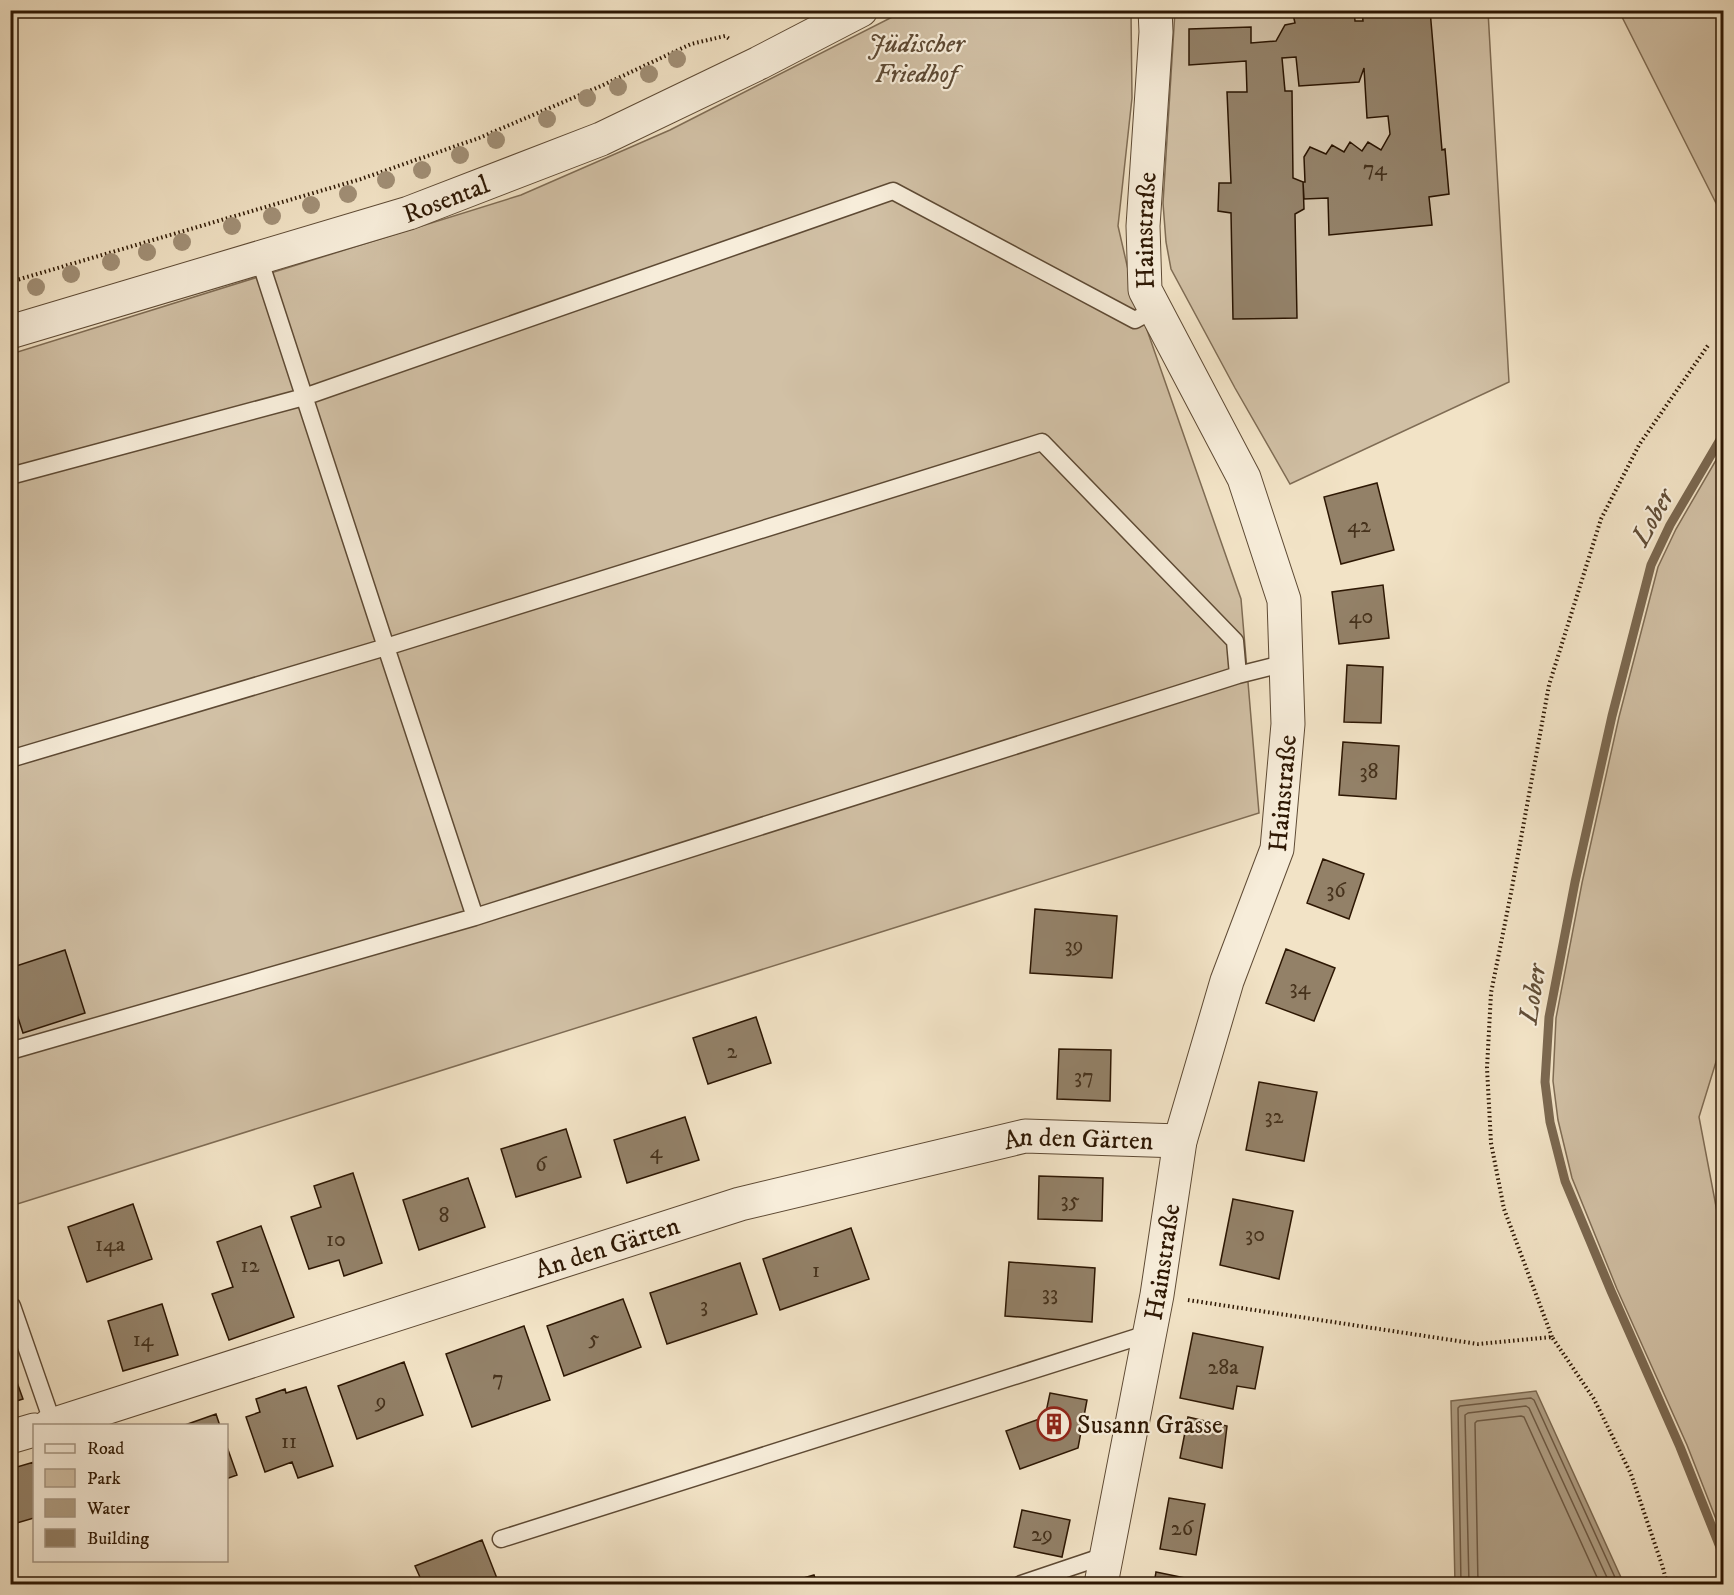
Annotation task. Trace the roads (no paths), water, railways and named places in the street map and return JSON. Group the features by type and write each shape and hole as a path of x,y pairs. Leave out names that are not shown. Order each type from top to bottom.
{"street":[{"name":"Rosental","path":"10,333 409,213 590,143 759,63 861,10"},
{"name":"Hainstraße","path":"1104,1570 1157,1295 1180,1141 1227,981 1277,849 1287,724 1284,600 1244,478 1145,290 1143,226 1156,32 1155,10"},
{"name":"An den Gärten","path":"52,1424 740,1204 1025,1136 1180,1141"},
{"name":"An den Gärten","path":"10,1437 33,1430"}],"lane":[{"path":"10,476 304,397 892,191 1135,320 1155,309"},
{"path":"259,258 476,917"},
{"path":"10,759 386,647 1042,442 1235,641 1238,675"},
{"path":"10,1051 476,917 1238,675 1286,663"},
{"path":"12,1306 45,1424"},
{"path":"501,1539 1150,1333"},
{"path":"1021,1584 1104,1570"}],"water":[{"path":"1536,1391 1624,1584 1455,1584 1451,1401"}],"waterway":[{"name":"Lober","path":"1724,433 1670,525 1651,565 1612,716 1575,882 1549,1017 1545,1082 1550,1122 1565,1181 1680,1447 1724,1557"}],"place":[{"name":"Susann Grasse","path":"1054,1424"}],"park label":[{"name":"Jüdischer Friedhof","path":"916,58"}]}
